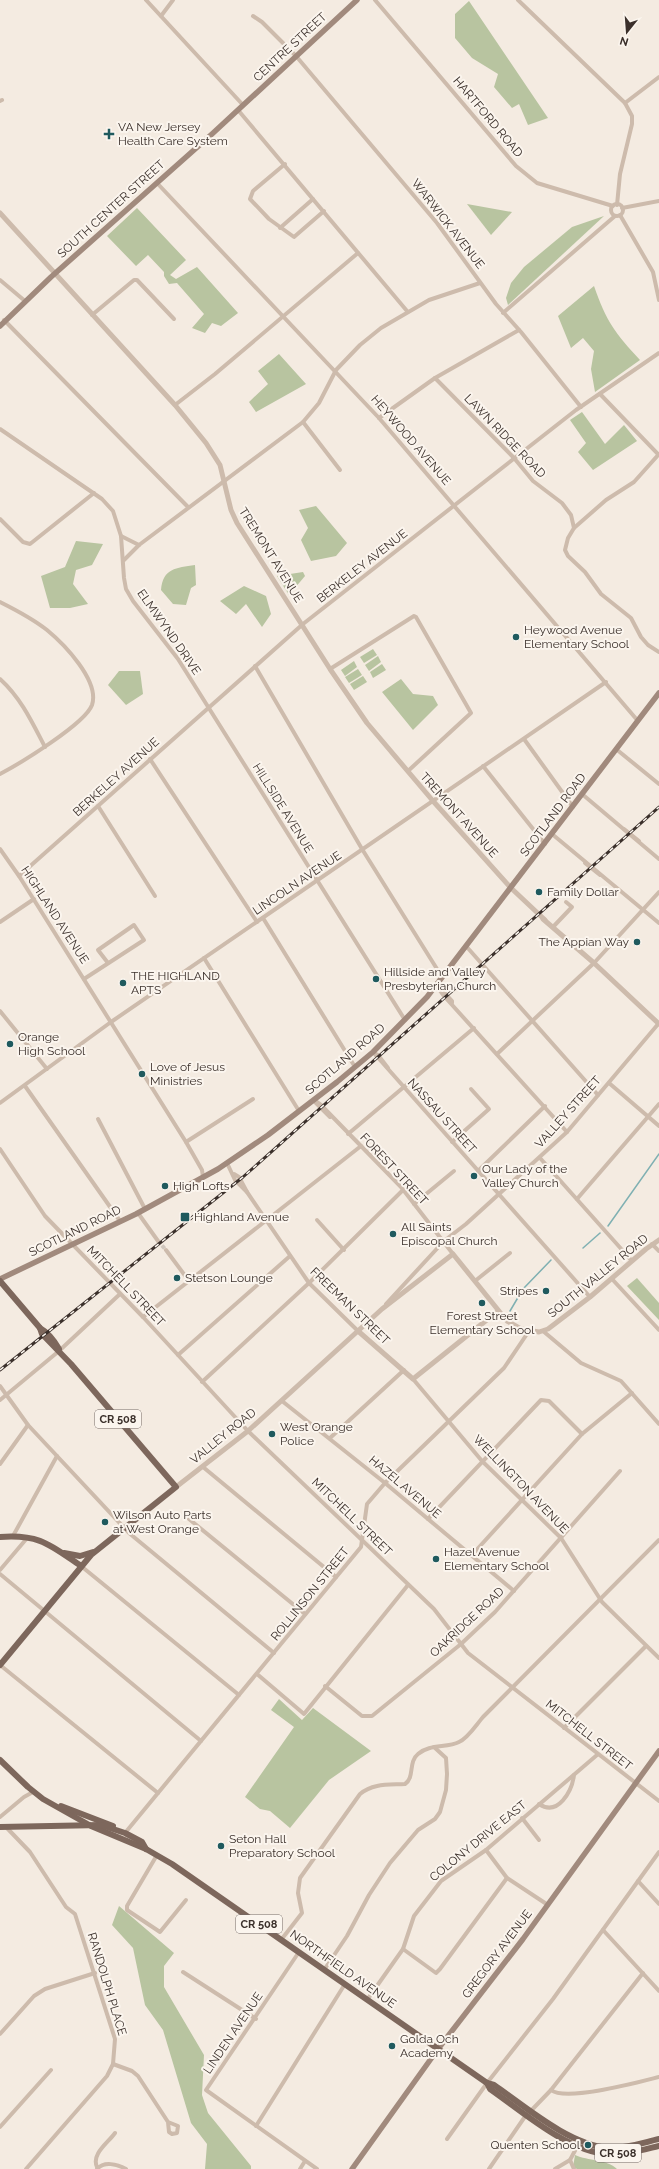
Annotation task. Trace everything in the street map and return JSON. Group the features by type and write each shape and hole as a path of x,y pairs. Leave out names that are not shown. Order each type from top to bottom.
{"main road":[{"name":"CENTRE STREET","path":"238,110 357,0"},
{"name":"SOUTH CENTER STREET","path":"0,326 4,320 238,110"},
{"name":"SCOTLAND ROAD","path":"0,1280 138,1213 227,1163 314,1100 372,1052 405,1020 436,985 659,693"},
{"name":"CR 508","path":"0,1280 40,1328 42,1334 59,1351 176,1487"},
{"name":"VALLEY ROAD","path":"0,1537 29,1536 37,1538 82,1566 96,1551 176,1487"},
{"name":"VALLEY ROAD","path":"61,1552 80,1556 96,1551"},
{"path":"0,1665 82,1566"},
{"name":"GREGORY AVENUE","path":"352,2169 438,2049 548,1904 659,1751"},
{"name":"CR 508","path":"0,1760 33,1792 91,1826"},
{"name":"CR 508","path":"54,1804 106,1822 125,1833"},
{"path":"54,1804 68,1816 68,1821 62,1826"},
{"name":"NORTHFIELD AVENUE","path":"3,1827 101,1825 125,1833 142,1842 146,1848"},
{"name":"NORTHFIELD AVENUE","path":"91,1826 146,1848 157,1855 487,2083 490,2089 579,2144 597,2152 619,2154 659,2146"},
{"name":"NORTHFIELD AVENUE","path":"579,2144 618,2148 659,2139"}],"street":[{"path":"146,0 243,105"},
{"path":"161,16 173,0"},
{"name":"HARTFORD ROAD","path":"375,0 516,166 528,177 538,183 622,208"},
{"path":"518,0 624,103 632,116 632,124 620,174 615,206 611,213 615,216"},
{"name":"WARWICK AVENUE","path":"254,16 296,56 438,225 503,313 519,330 581,407"},
{"path":"624,103 659,77"},
{"path":"238,110 408,311"},
{"path":"285,164 250,196 250,199 280,228 294,237 324,211"},
{"name":"HEYWOOD AVENUE","path":"157,183 336,370 638,720"},
{"path":"280,228 313,199"},
{"path":"659,201 622,208 620,215 652,272 659,300"},
{"name":"TREMONT AVENUE","path":"0,213 175,405 214,455 225,481 231,510 237,523 303,624 330,669 367,723 433,801 511,888 659,1023"},
{"path":"503,313 615,216 620,215"},
{"path":"175,405 284,317 358,253"},
{"path":"0,280 25,301"},
{"path":"92,315 134,280 137,280 174,319"},
{"path":"124,560 139,545 188,507 303,422 319,403 336,370 360,345 381,328 408,311 450,292 480,283"},
{"path":"4,320 188,507"},
{"path":"378,418 435,378 519,330"},
{"name":"BERKELEY AVENUE","path":"19,876 303,624 514,458 581,407 659,353"},
{"name":"LAWN RIDGE ROAD","path":"435,378 514,458 533,481 562,503 571,515 574,528"},
{"path":"600,394 659,454 634,482 606,500 574,528 566,542 565,550 568,556 585,572 602,594 631,618 641,637 648,645 659,652"},
{"path":"303,422 340,470"},
{"name":"ELMWYND DRIVE","path":"0,429 94,493 112,511 121,536 124,560 124,578 130,595 178,658 209,709"},
{"path":"0,519 23,542 30,544 94,493"},
{"path":"121,536 139,545"},
{"path":"0,602 47,630 74,657 91,683 93,695 92,705 86,714 45,746 0,774"},
{"path":"330,669 416,616 470,713 408,771"},
{"path":"255,666 363,850 442,977"},
{"path":"0,679 14,692 45,746"},
{"name":"LINCOLN AVENUE","path":"0,1104 111,1022 606,682"},
{"name":"HILLSIDE AVENUE","path":"209,709 405,1020"},
{"path":"524,739 573,807"},
{"path":"616,749 659,784"},
{"path":"150,759 257,922"},
{"path":"483,766 545,844"},
{"path":"582,794 659,858"},
{"path":"98,806 155,896"},
{"path":"552,834 659,923"},
{"name":"HIGHLAND AVENUE","path":"0,849 34,899 186,1142 202,1170 203,1177"},
{"path":"497,1054 594,963 659,892"},
{"path":"0,922 34,899"},
{"path":"553,927 572,907 566,902"},
{"path":"263,918 355,1067"},
{"path":"84,979 144,940 134,925 98,950 108,963"},
{"path":"466,946 598,1095"},
{"path":"204,958 299,1111"},
{"path":"436,985 567,1132"},
{"path":"0,1011 48,1069"},
{"name":"VALLEY STREET","path":"358,1332 382,1309 444,1242 540,1158 567,1132 659,1023"},
{"path":"348,1134 474,1028"},
{"name":"NASSAU STREET","path":"372,1052 590,1297"},
{"path":"609,1083 659,1126"},
{"path":"25,1086 120,1221"},
{"path":"452,1142 489,1110 472,1089"},
{"path":"186,1142 253,1099"},
{"name":"FOREST STREET","path":"314,1100 325,1114 332,1118 403,1190 498,1311"},
{"path":"577,1199 647,1116 659,1104"},
{"path":"478,1171 545,1106"},
{"path":"98,1119 117,1159 145,1209"},
{"path":"143,1317 360,1146"},
{"name":"MITCHELL STREET","path":"0,1149 45,1216 143,1317 248,1431 434,1610 461,1644 478,1662 597,1755 659,1801"},
{"path":"540,1158 632,1261"},
{"name":"FREEMAN STREET","path":"227,1163 234,1174 239,1177 247,1192 309,1283 358,1332 413,1379"},
{"path":"414,1204 454,1171"},
{"path":"202,1382 344,1250 403,1190"},
{"path":"138,1213 158,1241"},
{"path":"317,1220 344,1250"},
{"name":"SOUTH VALLEY ROAD","path":"498,1311 514,1327 528,1331 543,1331 590,1297 652,1244 659,1240"},
{"path":"652,1244 659,1251"},
{"path":"166,1250 189,1281"},
{"path":"474,1281 510,1253"},
{"name":"VALLEY STREET","path":"382,1309 453,1254"},
{"path":"178,1355 290,1256"},
{"path":"612,1279 659,1330"},
{"path":"0,1400 59,1351 120,1294"},
{"path":"413,1379 498,1311"},
{"name":"ROLLINSON STREET","path":"125,1833 361,1547 367,1504 385,1483 511,1360 528,1331"},
{"path":"543,1331 581,1363 617,1378 659,1424"},
{"name":"VALLEY ROAD","path":"176,1487 248,1431 358,1332"},
{"path":"330,1438 404,1370"},
{"name":"WELLINGTON AVENUE","path":"413,1379 482,1461 561,1538 600,1600 659,1658"},
{"path":"0,1386 28,1425 125,1529 274,1653"},
{"path":"471,1556 521,1499 582,1434 632,1393"},
{"path":"428,1519 541,1400 549,1401 582,1434"},
{"name":"HAZEL AVENUE","path":"282,1401 385,1483 514,1591"},
{"path":"0,1464 28,1425"},
{"path":"13,1536 57,1456"},
{"path":"203,1467 336,1577"},
{"name":"OAKRIDGE ROAD","path":"325,1686 362,1716 372,1716 461,1644 514,1591 620,1471"},
{"path":"190,1519 305,1614"},
{"path":"0,1570 29,1536"},
{"path":"281,1940 302,1913 298,1893 300,1878 356,1799 369,1788 385,1784 405,1784 411,1776 414,1758 419,1753 434,1747 459,1743 464,1739 483,1717 513,1689 659,1540"},
{"path":"82,1566 239,1695"},
{"path":"0,1574 201,1741"},
{"path":"257,1674 304,1714 325,1686 408,1585"},
{"path":"564,1728 646,1646"},
{"path":"0,1665 158,1793"},
{"path":"324,1970 347,1936 369,1895 390,1863 418,1830 435,1819 440,1812 446,1790 446,1758 434,1747"},
{"name":"COLONY DRIVE EAST","path":"367,2000 403,1949 414,1916 426,1898 441,1881 486,1850 597,1755"},
{"path":"540,1804 546,1808 553,1808 560,1805 573,1783 574,1775"},
{"path":"0,1817 24,1797 33,1792"},
{"path":"522,1818 539,1840"},
{"name":"RANDOLPH PLACE","path":"3,1827 30,1852 53,1888 76,1917 115,2039 113,2064 102,2084 26,2169"},
{"path":"486,1850 507,1878 548,1904"},
{"path":"447,2139 487,2083 553,1999 659,1852"},
{"path":"157,1855 127,1906 128,1910 160,1932 186,1900"},
{"path":"403,1949 436,1973 507,1878"},
{"path":"638,1881 659,1904"},
{"path":"603,1930 659,1991"},
{"name":"LINDEN AVENUE","path":"299,1952 256,2019 206,2090 317,2169"},
{"path":"183,1972 256,2019"},
{"path":"0,2034 34,1996 45,1989 95,1973"},
{"path":"489,2169 530,2113 551,2090 643,1973"},
{"path":"256,2126 345,1984"},
{"path":"113,2064 132,2071 138,2076 168,2122"},
{"path":"0,2127 51,2070"},
{"path":"551,2090 560,2094 609,2089 659,2077"},
{"path":"115,2133 96,2157 95,2162 97,2168 104,2164 113,2164 126,2169"},
{"path":"555,2169 570,2160 579,2144"},
{"path":"570,2160 574,2169"},
{"path":"300,2169 305,2161"}],"green space":[{"path":"469,1 548,118 528,125 519,104 512,108 494,87 498,74 472,58 455,38 455,14"},
{"path":"467,204 512,212 491,235"},
{"path":"137,208 186,260 170,275 176,279 197,267 238,313 221,326 212,323 205,333 192,328 204,314 177,283 169,284 164,276 164,272 148,255 136,266 107,236"},
{"path":"604,216 508,305 506,298 511,283 524,267 572,227"},
{"path":"594,286 607,318 624,342 640,360 595,392 591,369 594,351 583,338 571,348 558,316"},
{"path":"279,354 306,384 256,412 249,402 268,384 258,371"},
{"path":"582,412 605,444 624,425 637,441 593,470 578,452 586,443 570,420"},
{"path":"316,506 347,543 336,556 311,561 301,540 308,528 299,510"},
{"path":"76,541 103,544 92,565 76,570 73,584 88,604 70,608 50,608 41,576 65,567"},
{"path":"195,565 196,585 191,588 186,605 173,604 161,590 164,577 176,568"},
{"path":"303,572 305,576 289,595 277,576"},
{"path":"244,586 266,596 271,614 262,627 246,604 236,614 220,601"},
{"path":"373,649 377,655 364,663 360,657"},
{"path":"378,656 381,662 369,671 365,665"},
{"path":"354,661 357,667 345,676 341,670"},
{"path":"382,664 386,670 373,678 370,672"},
{"path":"358,669 362,675 349,683 345,677"},
{"path":"119,671 140,671 143,694 126,705 108,685"},
{"path":"363,676 367,682 354,690 350,684"},
{"path":"401,679 413,694 433,696 438,705 413,730 382,692"},
{"path":"637,1278 659,1303 659,1320 627,1286"},
{"path":"279,1699 302,1720 313,1708 371,1751 329,1780 290,1828 270,1811 260,1809 245,1797 294,1727 271,1710"},
{"path":"119,1906 174,1953 164,1966 164,1987 204,2055 202,2095 208,2113 251,2166 251,2169 205,2169 207,2144 191,2123 163,2030 145,2005 133,1948 112,1925"},
{"path":"575,2155 608,2163 617,2169 577,2169 573,2167"}],"waterway":[{"path":"608,1226 659,1154"},
{"path":"583,1248 600,1233"},
{"path":"510,1311 523,1289 551,1260"}],"tunnel":[{"path":"158,1241 166,1250"}],"railway":[{"path":"0,1370 243,1177 659,807"}],"place":[{"name":"VA New Jersey Health Care System","path":"109,134"},
{"name":"Heywood Avenue Elementary School","path":"516,637"},
{"name":"Family Dollar","path":"539,892"},
{"name":"The Appian Way","path":"637,942"},
{"name":"Hillside and Valley Presbyterian Church","path":"376,979"},
{"name":"THE HIGHLAND APTS","path":"123,983"},
{"name":"Orange High School","path":"10,1044"},
{"name":"Love of Jesus Ministries","path":"142,1074"},
{"name":"Our Lady of the Valley Church","path":"474,1176"},
{"name":"High Lofts","path":"165,1186"},
{"name":"Highland Avenue","path":"185,1217"},
{"name":"All Saints Episcopal Church","path":"393,1234"},
{"name":"Stetson Lounge","path":"177,1278"},
{"name":"Stripes","path":"546,1291"},
{"name":"Forest Street Elementary School","path":"482,1303"},
{"name":"West Orange Police","path":"272,1434"},
{"name":"Wilson Auto Parts at West Orange","path":"105,1522"},
{"name":"Hazel Avenue Elementary School","path":"436,1559"},
{"name":"Seton Hall Preparatory School","path":"221,1846"},
{"name":"Golda Och Academy","path":"392,2046"},
{"name":"Quenten School","path":"588,2145"}]}
